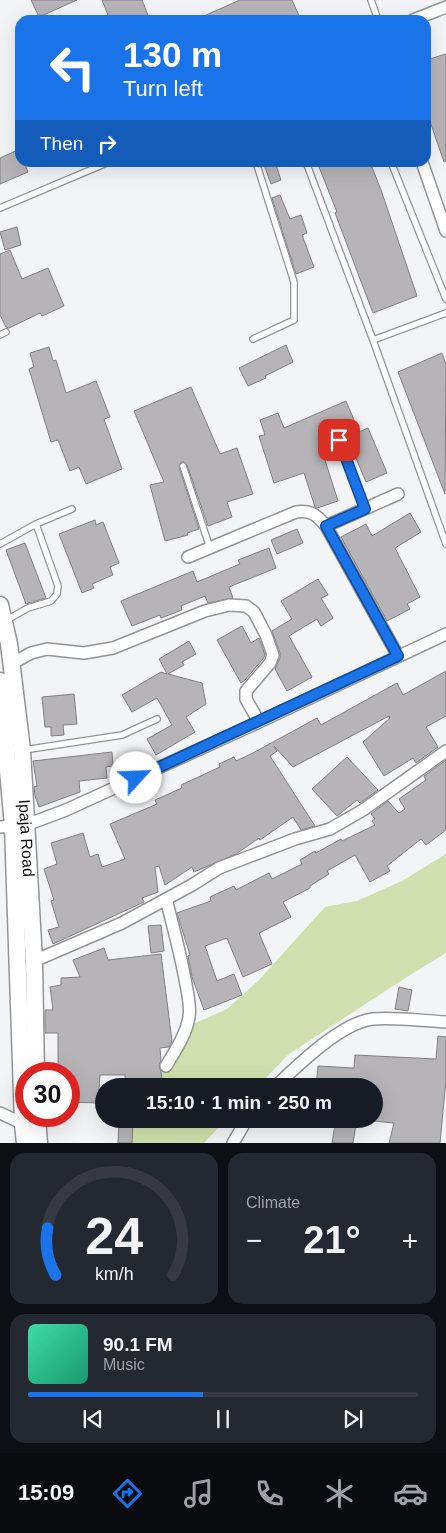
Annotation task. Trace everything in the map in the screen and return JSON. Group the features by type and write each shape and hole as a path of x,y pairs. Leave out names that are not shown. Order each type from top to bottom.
{"main road":[{"name":"Ipaja Road","path":"0,605 11,664 15,750 13,826 34,1128 25,1143"},
{"name":"Ipaja Road","path":"0,681 15,750"},
{"name":"Ipaja Road","path":"13,826 34,961 36,1062"}],"street":[{"path":"425,15 446,6"},
{"path":"424,167 446,231"},
{"path":"326,526 398,494"},
{"path":"188,557 296,512 308,511 318,515 326,526 398,656"},
{"path":"11,664 31,653 47,650 84,653 113,648 205,611 229,604 246,606 254,612 266,635 272,655 270,663 246,691 246,699 259,722"},
{"path":"13,826 66,810 446,634"},
{"path":"34,961 122,924 228,864 295,839 330,829 363,810 446,751"},
{"path":"166,899 180,950 190,1011 181,1041 166,1066"},
{"path":"284,1078 299,1064 343,1030 371,1019 446,1022"},
{"path":"0,1113 34,1128"},
{"path":"233,1143 241,1128"}],"lane":[{"path":"371,0 376,15"},
{"path":"0,208 97,167"},
{"path":"253,338 294,320 294,282 258,167"},
{"path":"308,167 373,340 446,544"},
{"path":"393,167 446,299"},
{"path":"373,340 446,313"},
{"path":"0,335 6,332"},
{"path":"339,440 365,509"},
{"path":"183,466 210,548"},
{"path":"0,544 36,524 72,510"},
{"path":"4,622 28,608 51,601 57,594 58,586 36,524"},
{"path":"15,750 122,735 157,719"}],"green space":[{"path":"446,854 446,953 289,1054 266,1078 151,1078 184,1028 227,1009 259,980 325,907 357,901 402,881"},
{"path":"128,1128 218,1128 204,1143 128,1143"}],"building":[{"path":"31,0 77,0 43,15 38,15"},
{"path":"102,0 142,0 148,15 108,15"},
{"path":"240,0 292,0 299,15 206,15"},
{"path":"446,54 446,161 444,162 431,124 431,58"},
{"path":"15,151 15,167 26,167 28,172 0,184 0,158"},
{"path":"265,167 277,167 281,180 271,184"},
{"path":"319,167 372,167 417,296 373,313 335,213 337,212"},
{"path":"280,195 290,219 301,215 307,233 302,235 314,267 296,274 272,198"},
{"path":"17,227 21,245 5,250 0,232"},
{"path":"10,250 22,279 48,268 64,306 42,316 40,313 9,328 6,327 0,315 0,254"},
{"path":"286,345 293,362 248,386 239,368"},
{"path":"49,347 53,361 56,360 66,393 96,381 110,417 104,419 122,469 86,484 79,467 70,471 58,440 51,442 29,369 34,367 30,353"},
{"path":"442,353 446,364 445,494 398,372"},
{"path":"191,387 220,454 237,448 253,494 227,502 232,517 208,526 187,465 181,462 179,467 199,529 187,533 188,535 165,541 150,485 164,482 134,411"},
{"path":"346,401 359,432 368,428 387,473 366,482 343,427 318,438 338,501 317,508 315,507 304,473 274,483 259,436 265,435 260,420 278,413 284,428"},
{"path":"410,513 421,532 395,548 420,597 407,604 410,609 387,621 341,537 366,524 372,536"},
{"path":"95,520 96,525 103,522 119,563 110,567 113,575 92,584 94,588 82,593 59,534"},
{"path":"297,529 303,543 277,554 271,540"},
{"path":"25,543 46,598 26,604 6,550"},
{"path":"269,548 276,568 229,587 233,598 208,603 205,596 181,606 182,610 161,618 160,615 132,626 121,601 193,571 197,582 240,564 238,560"},
{"path":"318,579 328,595 321,598 333,618 321,626 317,619 289,636 312,677 287,691 275,669 280,653 272,631 292,619 281,601"},
{"path":"242,626 251,643 259,638 265,655 241,683 217,640"},
{"path":"189,641 196,654 182,662 184,665 168,674 202,683 206,704 186,717 195,732 156,755 147,739 172,725 157,698 132,712 122,695 161,672 167,674 159,659"},
{"path":"446,671 446,716 426,727 438,747 416,763 413,758 384,776 363,742 390,718 389,716 293,767 274,746 277,751 270,756 315,826 301,830 293,817 236,854 194,872 192,867 165,885 159,866 155,867 158,892 142,898 144,902 53,944 48,930 59,927 51,901 54,900 44,869 57,864 51,843 83,833 90,857 98,854 102,867 125,859 110,824 157,804 155,800 182,788 181,785 220,767 219,764 234,757 236,761 317,718 321,725 397,683 403,695"},
{"path":"74,694 77,724 63,725 64,735 51,736 51,727 45,727 42,697"},
{"path":"112,752 113,766 106,767 107,778 79,781 80,792 39,807 35,796 34,787 37,786 33,761"},
{"path":"347,757 378,790 360,803 357,800 337,816 312,789"},
{"path":"446,760 446,830 426,845 421,839 387,866 390,871 370,882 355,855 327,871 329,874 310,886 310,888 283,902 291,917 259,933 272,964 243,977 227,938 205,946 217,981 234,974 242,995 204,1010 192,977 188,956 190,955 177,913 211,901 210,897 234,886 236,890 269,873 272,879 302,864 300,860 315,851 316,853 341,839 342,841 375,825 372,821 375,819 371,814 388,801 399,813 405,809 399,799 426,780 424,776"},
{"path":"161,925 164,951 151,953 148,926"},
{"path":"104,948 108,960 161,954 172,1041 169,1047 160,1048 161,1060 159,1066 162,1078 125,1078 125,1075 100,1075 100,1078 95,1078 95,1103 80,1102 80,1062 58,1062 58,1033 45,1033 45,1010 53,1010 50,987 61,985 61,978 80,977 73,960"},
{"path":"399,987 412,990 408,1011 395,1009"},
{"path":"438,1036 446,1037 446,1080 440,1143 389,1143 394,1123 383,1122 383,1078 317,1078 318,1066 354,1068 355,1055 436,1059"},
{"path":"119,1128 133,1128 132,1143 118,1143"},
{"path":"334,1128 356,1128 353,1143 332,1143"}],"route":[{"path":"136,778 398,656 326,526 365,509 339,440"}]}
